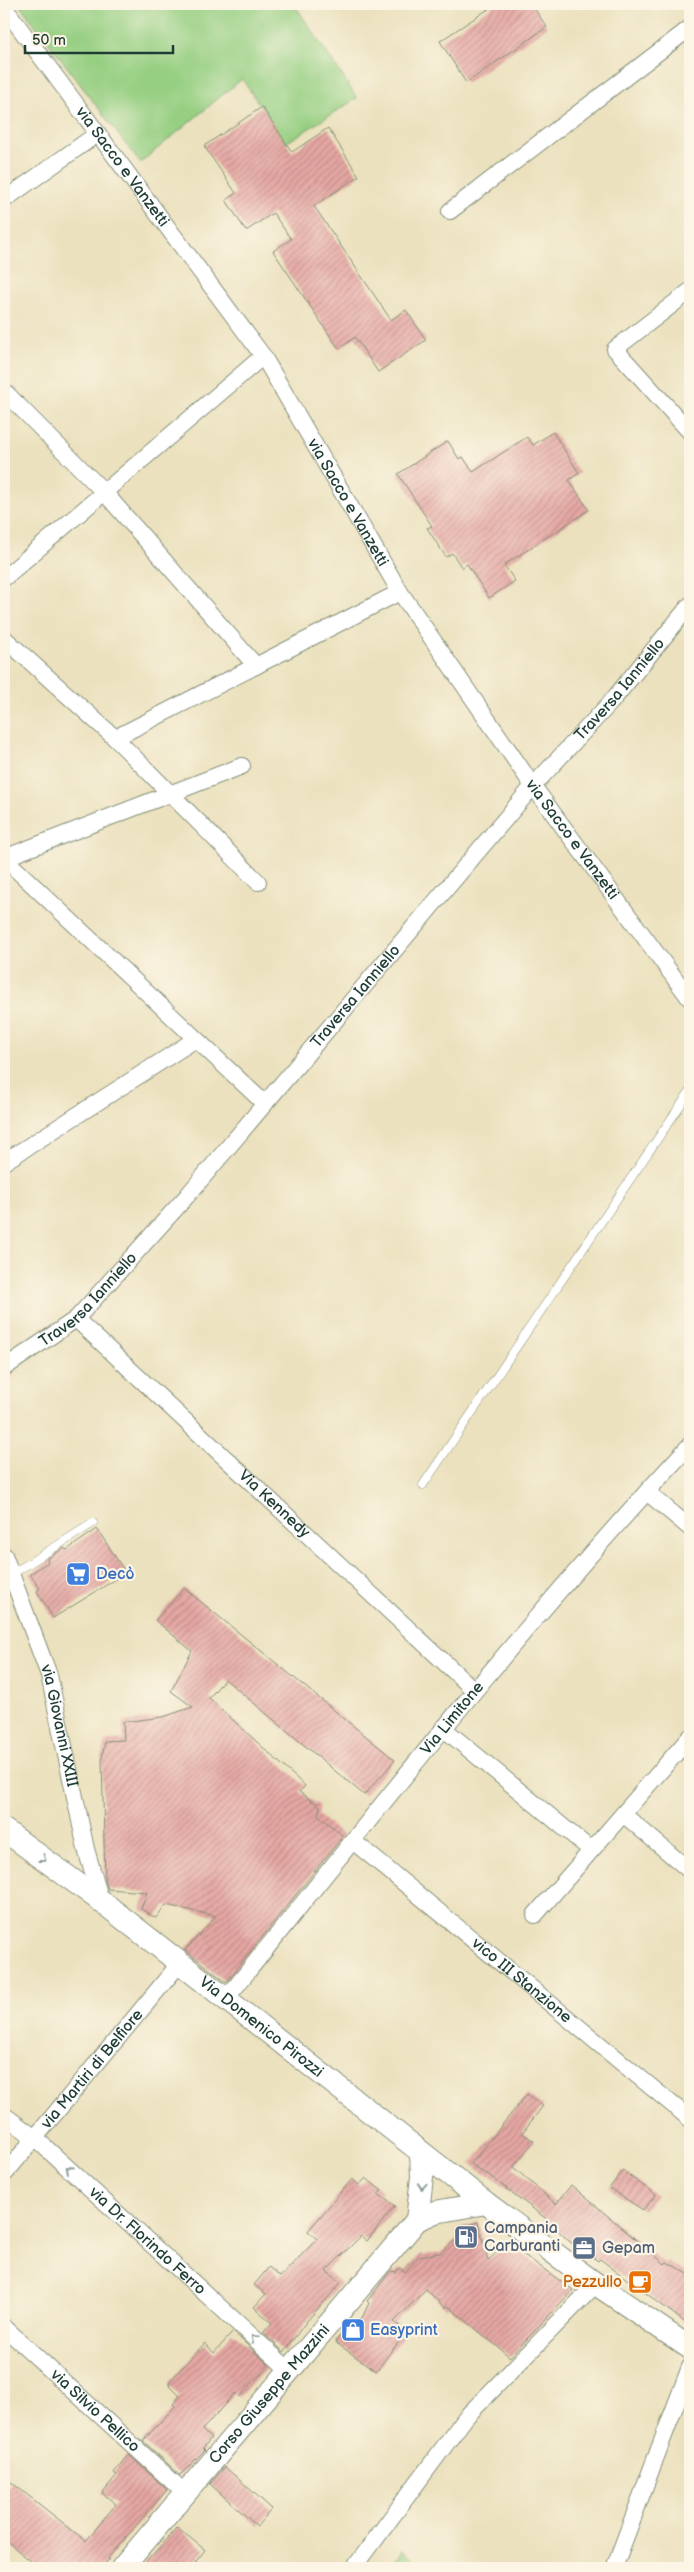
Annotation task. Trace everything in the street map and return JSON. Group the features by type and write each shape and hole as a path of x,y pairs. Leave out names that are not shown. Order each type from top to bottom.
{"street":[{"name":"via Sacco e Vanzetti","path":"4,7 264,356 400,592 533,786 690,999"},
{"path":"450,211 690,28"},
{"path":"4,200 97,134"},
{"path":"690,291 615,349 690,432"},
{"path":"4,578 264,356"},
{"path":"4,391 104,492 256,666"},
{"path":"115,738 400,592"},
{"name":"Traversa Ianniello","path":"4,1368 76,1319 188,1196 533,786 611,702 690,606"},
{"path":"4,638 115,738 258,882"},
{"path":"242,766 4,858 265,1104"},
{"path":"4,1162 196,1039"},
{"name":"Via Kennedy","path":"76,1319 474,1690"},
{"name":"Via Limitone","path":"225,2000 474,1690 646,1492 690,1445"},
{"path":"646,1492 690,1528"},
{"name":"via Giovanni XXIII","path":"4,1555 49,1674 86,1849 101,1901"},
{"path":"443,1728 591,1850"},
{"path":"535,1915 690,1737"},
{"path":"623,1814 690,1872"},
{"name":"Via Domenico Pirozzi","path":"4,1830 101,1901 486,2203 596,2284 690,2348"},
{"name":"vico III Stanzione","path":"353,1841 690,2119"},
{"name":"via Martiri di Belfiore","path":"4,2175 180,1963"},
{"name":"via Dr. Florindo Ferro","path":"4,2115 35,2138 290,2371"},
{"path":"437,2165 422,2177 426,2216 486,2203"},
{"name":"Corso Giuseppe Mazzini","path":"122,2568 290,2371 426,2216 453,2193 437,2165"},
{"path":"354,2568 466,2417 596,2284"},
{"name":"via Silvio Pellico","path":"4,2327 186,2494"},
{"path":"614,2568 690,2367"}],"lane":[{"path":"423,1485 690,1091"},
{"path":"12,1574 93,1523"}],"green space":[{"path":"19,4 294,4 357,98 286,143 242,79 140,163"},
{"path":"402,2551 425,2568 389,2568"}],"building":[{"path":"496,4 531,4 547,27 466,83 440,41"},
{"path":"262,107 292,152 328,128 359,176 314,206 391,320 406,310 426,340 378,372 355,337 339,349 273,251 291,239 273,213 246,231 226,200 236,193 204,146"},
{"path":"553,432 579,473 569,480 589,510 504,565 515,581 489,598 467,564 462,568 452,553 446,557 427,528 432,526 398,474 448,441 459,459 463,457 473,472 527,437 533,445"},
{"name":"Decò","path":"97,1529 126,1573 53,1618 37,1591 40,1589 30,1574 48,1562 47,1559 64,1548 67,1550"},
{"path":"184,1588 395,1760 364,1795 225,1679 209,1698 305,1786 299,1792 320,1806 318,1815 343,1836 226,1982 185,1950 216,1916 166,1905 156,1918 141,1909 147,1892 108,1889 105,1880 102,1758 105,1741 124,1740 123,1722 163,1717 193,1707 171,1691 192,1651 155,1620"},
{"path":"527,2094 543,2106 522,2133 534,2141 513,2167 556,2204 571,2185 665,2264 667,2262 690,2275 690,2326 600,2259 598,2261 569,2241 544,2217 486,2173 471,2164"},
{"path":"623,2171 656,2195 643,2210 609,2188"},
{"path":"366,2178 382,2191 378,2194 395,2206 367,2241 361,2236 326,2271 341,2283 306,2322 284,2352 263,2333 272,2323 254,2307 266,2294 254,2285 269,2267 280,2277 317,2239 308,2231 352,2179 359,2185"},
{"path":"478,2222 488,2261 506,2242 573,2290 510,2357 448,2306 445,2308 426,2289 394,2322 407,2331 376,2371 335,2342 346,2328 349,2332 363,2316 369,2303 367,2301 391,2271 396,2272 400,2268 405,2272 419,2256 440,2253 460,2236 459,2228"},
{"path":"233,2332 269,2365 239,2397 235,2393 202,2430 211,2438 203,2448 205,2450 180,2475 143,2441 175,2406 173,2404 180,2396 169,2385 169,2382 205,2343 214,2353"},
{"path":"128,2454 167,2490 108,2558 102,2568 39,2568 4,2539 4,2492 11,2482 86,2541 116,2504 102,2493 117,2475 114,2473"},
{"path":"225,2467 272,2509 257,2526 210,2484"},
{"path":"177,2527 205,2550 191,2568 141,2568"}],"place":[{"name":"Decò","path":"78,1574"},
{"name":"Campania Carburanti","path":"466,2237"},
{"name":"Gepam","path":"584,2248"},
{"name":"Pezzullo","path":"640,2282"},
{"name":"Easyprint","path":"353,2330"}]}
